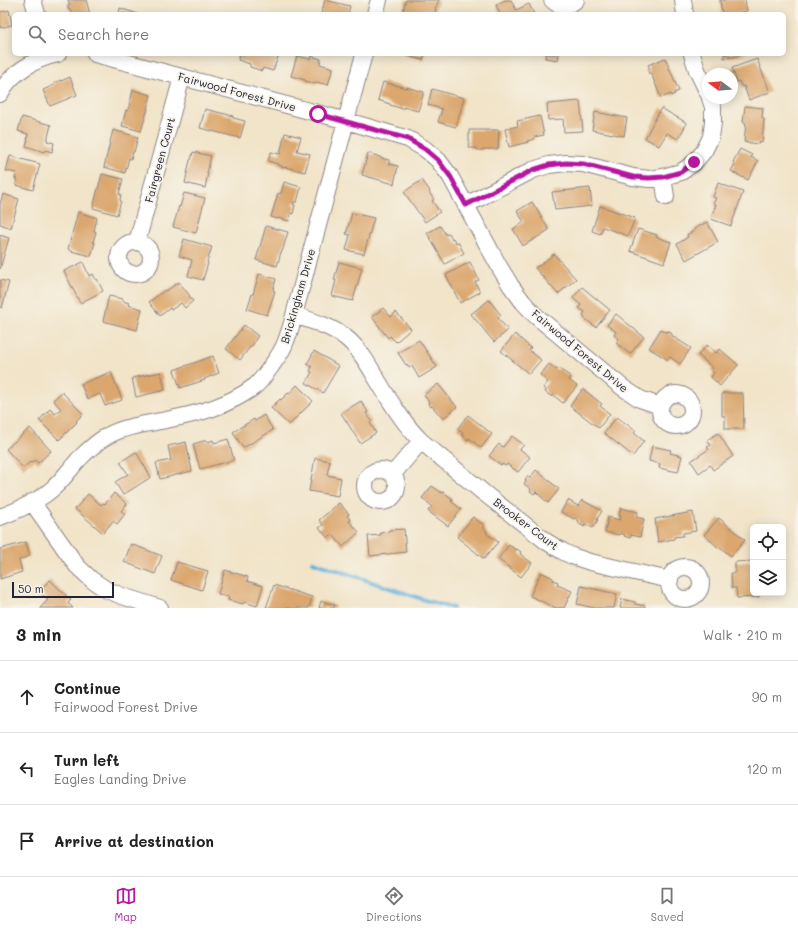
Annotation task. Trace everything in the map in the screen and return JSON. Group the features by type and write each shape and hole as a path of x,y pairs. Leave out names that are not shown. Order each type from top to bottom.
{"street":[{"path":"33,0 36,12"},
{"path":"376,12 379,0"},
{"path":"552,0 556,4 566,6 576,0"},
{"path":"683,0 685,12"},
{"path":"0,94 12,78 31,63 49,56"},
{"name":"Fairwood Forest Drive","path":"104,56 347,121 408,139 425,149 438,160 450,176 496,261 511,286 523,302 536,316 622,387 640,399 660,406"},
{"name":"Brickingham Drive","path":"0,517 32,502 50,491 83,455 108,436 125,428 182,417 221,406 240,396 256,385 268,371 279,356 286,341 294,315 363,56"},
{"path":"693,56 702,81"},
{"name":"Fairgreen Court","path":"137,242 182,77"},
{"path":"466,205 533,170 549,165 566,163 583,164 633,177 649,178 663,177 681,172 694,162 704,151 710,137 713,123 712,104"},
{"path":"663,177 666,197"},
{"name":"Brooker Court","path":"294,315 316,322 334,330 346,338 366,361 403,421 413,433 484,493 547,542 572,556 590,562 670,580"},
{"path":"392,475 422,441"},
{"path":"32,502 77,566 92,580 107,590 160,608"}],"building":[{"path":"68,0 86,0 89,12 72,12 67,5 70,5"},
{"path":"325,0 350,6 348,12 322,12"},
{"path":"406,0 439,0 435,9 436,12 403,11"},
{"path":"505,0 511,0 516,10 529,4 533,12 499,12 496,5"},
{"path":"720,0 745,0 747,11 722,12"},
{"path":"120,8 132,12 119,12"},
{"path":"9,10 12,25 0,28 0,12"},
{"path":"239,56 278,56 273,71 263,68 262,71 250,67 250,64 238,60"},
{"path":"297,56 310,59 311,56 321,59 320,64 333,68 328,85 316,82 316,84 291,76"},
{"path":"407,56 424,56 423,60"},
{"path":"546,56 559,56 558,60 545,58"},
{"path":"724,56 737,56 724,58"},
{"path":"665,58 679,91 671,96 671,94 661,98 651,73 649,74 648,70 650,69 648,65"},
{"path":"757,59 770,92 749,100 744,86 742,87 738,82 738,68 732,68"},
{"path":"70,77 77,95 50,106 43,90 54,85 54,83"},
{"path":"383,82 424,92 418,111 403,107 403,109 378,100"},
{"path":"432,89 464,98 456,127 438,122 442,109 428,105"},
{"path":"133,90 151,95 141,131 122,126 126,110 128,111"},
{"path":"580,101 583,131 564,132 563,119 548,120 547,104"},
{"path":"745,106 763,108 762,118 764,119 762,143 744,142 746,123 743,122"},
{"path":"661,108 687,123 678,139 667,133 659,146 645,138"},
{"path":"205,109 233,116 233,118 245,121 240,138 200,128"},
{"path":"595,112 627,118 624,136 592,130"},
{"path":"540,116 544,135 534,137 535,139 527,141 528,142 509,147 505,129 518,126 517,121"},
{"path":"22,117 51,125 47,141 54,143 52,152 45,150 44,152 26,146 28,134 18,131"},
{"path":"113,130 138,137 131,159 129,158 125,173 104,167"},
{"path":"469,130 499,130 498,149 477,150 477,148 469,148"},
{"path":"285,133 301,137 297,151 310,154 305,172 281,167 282,166 277,165 278,164 268,161 271,152 280,154"},
{"path":"740,149 752,155 751,157 758,161 748,180 731,171 735,164 733,162"},
{"path":"193,152 211,156 205,188 185,183"},
{"path":"368,153 389,160 389,164 398,166 394,184 362,175"},
{"path":"10,156 40,164 33,190 16,185 17,179 15,179 17,173 6,171"},
{"path":"102,174 123,179 119,194 121,194 121,201 117,215 93,208"},
{"path":"422,180 430,191 429,192 434,200 432,201 440,212 425,222 404,192"},
{"path":"284,182 301,187 297,202 294,202 293,205 295,205 293,214 291,213 289,221 271,217 278,193 281,194"},
{"path":"718,183 743,192 731,226 711,219 716,204 713,204 716,198 713,197"},
{"path":"590,188 592,206 555,210 552,192"},
{"path":"184,193 205,198 196,233 173,227"},
{"path":"3,194 19,199 11,228 0,224 0,204"},
{"path":"532,202 549,230 523,246 513,229 524,222 517,211"},
{"path":"600,206 635,218 628,236 603,227 600,234 592,231"},
{"path":"78,212 97,218 94,231 96,232 93,242 95,242 91,256 68,249"},
{"path":"352,213 374,218 364,254 346,250 350,235 346,234"},
{"path":"707,222 718,242 686,260 677,244 688,237 687,235 695,230 694,229"},
{"path":"266,226 288,232 277,266 256,260"},
{"path":"440,226 446,235 449,233 456,243 458,242 464,253 445,264 427,233"},
{"path":"638,229 657,235 656,237 671,242 664,263 630,251"},
{"path":"0,235 9,238 0,269"},
{"path":"184,239 212,247 203,280 188,276 192,260 179,256"},
{"path":"554,254 576,279 558,294 535,268"},
{"path":"83,262 89,276 93,274 103,291 80,303 64,271"},
{"path":"339,262 362,268 353,301 332,296 336,280 334,280"},
{"path":"470,262 479,280 475,282 480,292 460,303 446,275"},
{"path":"259,274 276,279 273,290 275,291 267,315 247,309"},
{"path":"0,280 9,282 2,308 0,307"},
{"path":"179,282 193,301 185,308 181,303 171,310 170,308 160,316 149,302"},
{"path":"582,287 610,310 596,327 584,318 585,317 583,315 585,312 579,308 581,305 573,298"},
{"path":"109,296 123,299 123,301 129,303 128,305 142,309 137,330 103,321"},
{"path":"489,300 501,315 498,318 508,330 494,342 471,314"},
{"path":"383,308 391,317 396,312 411,329 396,342 390,336 388,338 372,317"},
{"path":"616,314 644,337 630,354 616,343 619,339 614,335 616,332 607,325"},
{"path":"244,325 258,336 240,360 226,349"},
{"path":"661,329 665,332 669,331 672,336 691,348 680,364 670,357 668,360 649,348"},
{"path":"515,334 531,348 529,350 541,360 529,374 501,351"},
{"path":"419,340 437,367 419,378 412,366 409,368 398,353"},
{"path":"707,345 716,353 720,349 738,365 720,386 711,377 714,373 711,370 713,368 698,355"},
{"path":"314,351 339,366 323,393 306,383 312,372 310,371 312,367 307,364"},
{"path":"213,356 219,373 204,379 205,380 180,388 174,370"},
{"path":"549,364 557,370 559,368 571,377 569,380 577,386 563,403 553,395 552,397 545,392 546,390 543,388 548,382 540,375"},
{"path":"111,372 122,400 105,406 100,394 87,399 81,384"},
{"path":"161,372 165,390 136,397 132,378"},
{"path":"438,384 457,407 443,419 432,406 431,407 424,395"},
{"path":"297,385 313,401 289,425 271,408 280,399 281,400 288,393 289,394"},
{"path":"583,389 602,404 600,406 610,414 599,428 570,406"},
{"path":"62,392 83,414 59,440 39,420 50,409 55,414 61,409 53,400"},
{"path":"722,393 743,393 744,429 725,429 725,416 722,416"},
{"path":"361,401 368,412 366,413 372,421 370,423 376,433 360,443 341,413"},
{"path":"264,415 273,430 243,448 233,432 254,419 255,421"},
{"path":"468,415 492,434 481,448 469,438 468,440 462,435 463,433 457,429"},
{"path":"617,417 636,431 634,433 644,441 633,456 604,433"},
{"path":"30,428 51,451 38,463 35,460 23,468 6,449"},
{"path":"718,433 733,456 713,470 710,465 699,473 691,461 709,449 707,447 711,445 707,440"},
{"path":"512,436 524,445 520,449 530,457 518,472 507,464 506,466 501,465 489,456 499,444 503,447"},
{"path":"228,439 234,460 200,469 193,444 207,440 208,442 213,440 214,443"},
{"path":"186,442 192,471 160,479 156,463 171,460 168,446"},
{"path":"652,446 671,450 670,453 682,456 678,472 659,468 660,464 649,461"},
{"path":"136,452 151,477 123,495 115,482 128,474 120,462"},
{"path":"315,458 330,461 327,475 341,478 338,496 309,491"},
{"path":"536,470 559,489 548,503 536,492 534,494 530,491 531,489 524,484 528,476 530,478"},
{"path":"432,486 453,499 451,501 461,509 448,526 428,511 432,506 422,498"},
{"path":"114,493 127,504 121,511 125,514 117,524 113,521 103,533 75,509 88,494 101,505 103,503 105,504"},
{"path":"568,500 578,506 582,500 602,511 593,528 585,524 584,527 578,523 579,521 575,518 574,519 561,512"},
{"path":"339,503 349,514 347,516 351,520 349,521 359,532 343,547 332,534 328,538 319,528 323,525 319,520"},
{"path":"621,508 638,512 636,517 644,519 640,537 631,535 630,538 620,533 619,535 605,532 608,517 620,520 621,516 619,516"},
{"path":"693,512 696,531 683,533 683,536 658,542 655,519"},
{"path":"473,517 485,526 483,528 487,531 486,533 498,542 484,559 457,537"},
{"path":"719,518 745,540 731,556 704,535"},
{"path":"404,529 406,552 370,556 368,536 381,535 380,533 389,532 389,530"},
{"path":"26,542 30,556 19,560 22,572 0,579 0,549"},
{"path":"131,544 162,556 155,574 124,562"},
{"path":"509,545 521,552 520,554 532,563 521,577 498,559"},
{"path":"750,561 750,596 759,597 737,598 736,588 732,588 731,573 735,573 735,562"},
{"path":"177,562 208,571 202,590 171,580"},
{"path":"225,570 248,577 247,581 263,586 257,606 244,602 243,604 228,600 229,597 218,594"},
{"path":"541,572 558,582 557,585 572,591 564,608 556,608 530,596"},
{"path":"50,580 71,600 68,603 73,608 40,608 48,600 39,591"},
{"path":"274,585 312,597 309,608 266,608"},
{"path":"581,586 617,594 614,608 594,608 577,604"},
{"path":"622,599 635,602 635,604 645,606 645,608 620,608"},
{"path":"321,601 335,605 334,608 319,608"}],"waterway":[{"path":"313,562 453,608"}],"route":[{"path":"318,114 408,139 425,149 438,160 450,176 466,205 533,170 549,165 566,163 583,164 633,177 649,178 663,177 681,172 694,162"}]}
